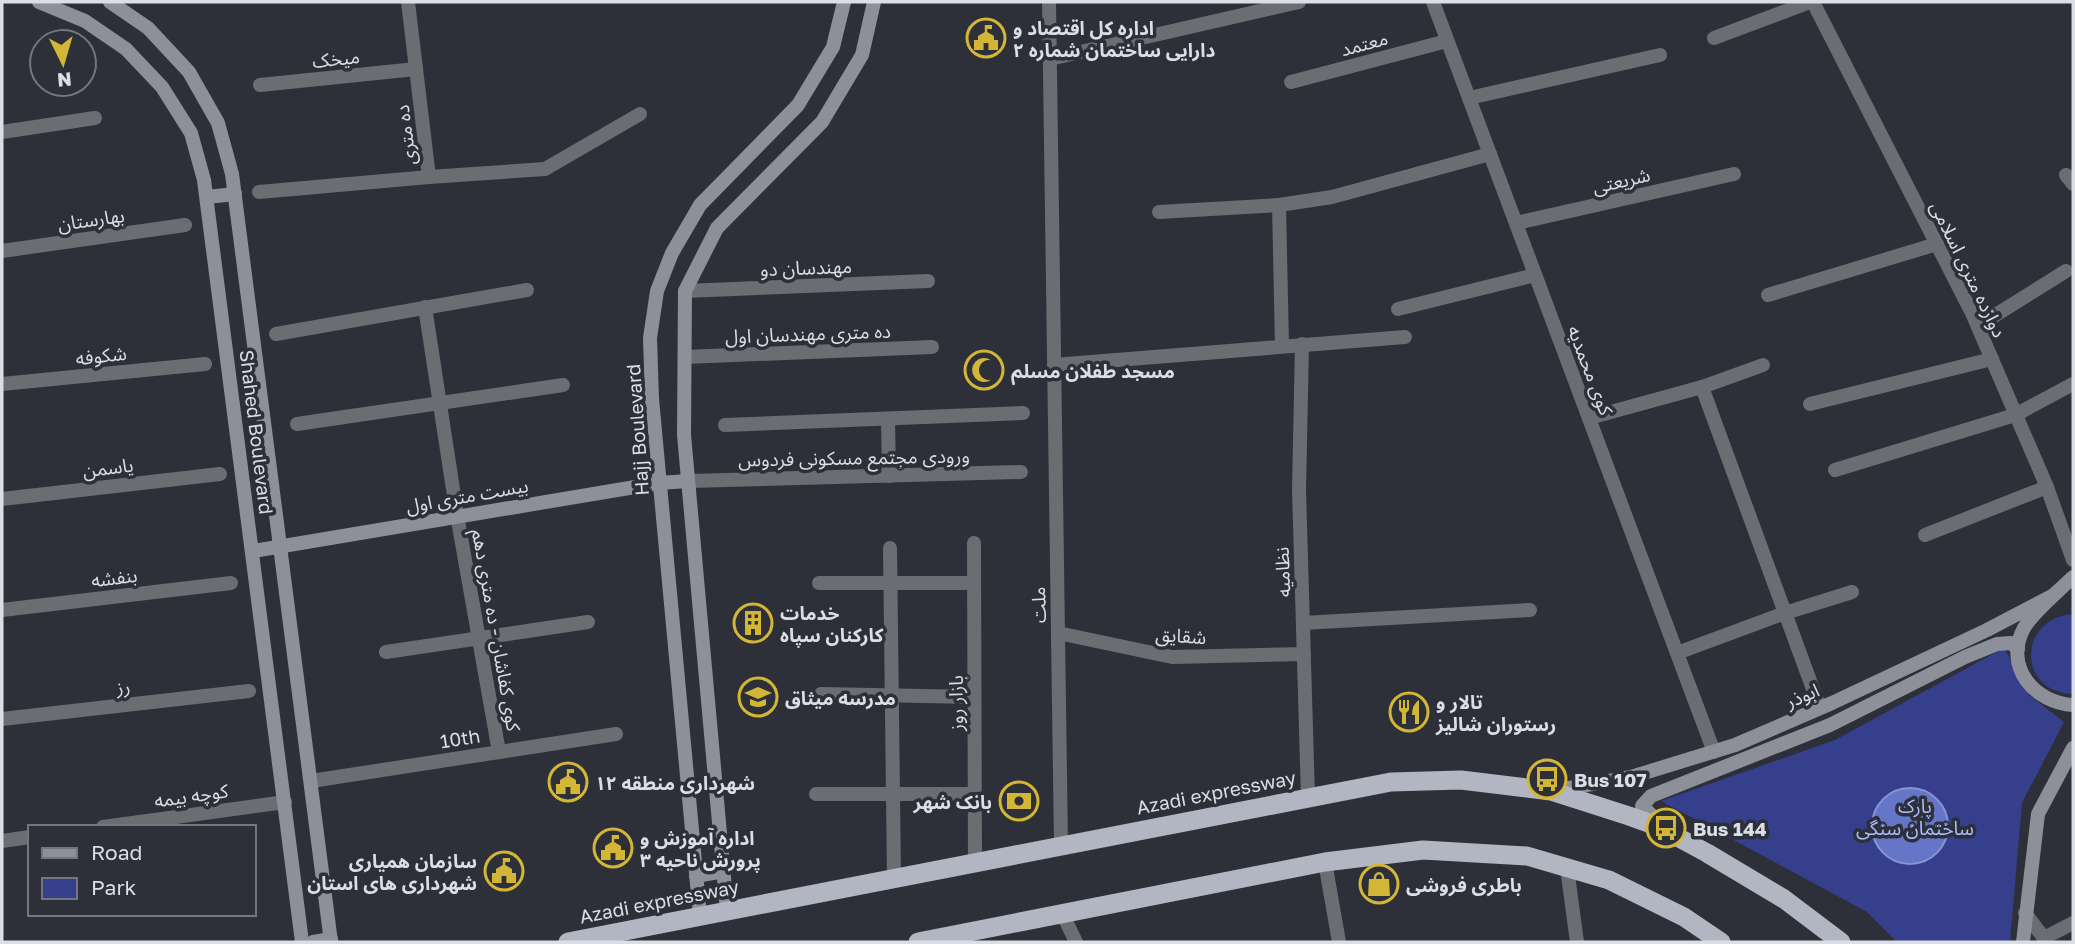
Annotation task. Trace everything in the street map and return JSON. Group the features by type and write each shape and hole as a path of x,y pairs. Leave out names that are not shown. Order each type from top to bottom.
{"highway":[{"name":"Azadi expressway","path":"568,942 1391,782 1461,780 1552,791 1629,816 1707,853 1784,900 1842,942"},
{"path":"918,942 1325,862 1423,850 1527,856 1609,880 1684,917 1721,942"}],"main road":[{"name":"Shahed Boulevard","path":"39,2 85,21 126,49 162,87 191,133 207,197 302,942"},
{"name":"Shahed Boulevard","path":"110,2 148,28 188,72 218,123 232,174 331,941"},
{"name":"Hajj Boulevard","path":"700,916 652,399 650,338 657,291 672,253 700,205 798,105 833,47 844,2"},
{"path":"727,911 684,435 685,291 717,228 822,122 862,55 874,2"},
{"path":"207,197 235,194"},
{"name":"بیست متری اول","path":"253,551 457,515 659,483 688,481"},
{"path":"2073,577 2024,627 2018,649 2022,673 2030,686 2042,697 2073,705"},
{"name":"ابوذر","path":"1552,791 1631,777 1714,752 1821,708 1987,631 2054,595"},
{"name":"ابوذر","path":"1673,835 1642,806 1651,796 1830,725 1965,657 1997,644 2011,643 2018,649"},
{"path":"2023,942 2038,814 2073,748"},
{"path":"1714,752 1720,769"},
{"path":"696,876 724,871"},
{"path":"313,942 331,941"}],"street":[{"name":"ده متری","path":"260,192 429,177 408,2"},
{"name":"ملت","path":"1049,2 1061,845"},
{"path":"1050,59 1299,2"},
{"name":"کوی محمدیه","path":"1433,2 1714,752"},
{"path":"1714,38 1812,2"},
{"name":"دوازده متری اسلامی","path":"1812,2 1978,326 2047,487 2073,560"},
{"name":"معتمد","path":"1291,82 1447,41"},
{"path":"1469,98 1660,55"},
{"name":"میخک","path":"260,85 416,69"},
{"path":"429,177 545,169 640,114"},
{"path":"2,132 95,118"},
{"path":"1159,212 1279,205 1332,197 1490,153"},
{"name":"شریعتی","path":"1516,223 1734,174"},
{"path":"1279,205 1282,346"},
{"name":"بهارستان","path":"2,251 186,225"},
{"path":"1768,295 1937,244"},
{"path":"1978,326 2066,271"},
{"path":"1398,309 1535,275"},
{"name":"مهندسان دو","path":"685,291 928,281"},
{"path":"276,334 527,290"},
{"name":"کوی کفاشان - ده متری دهم","path":"425,307 457,515 499,752"},
{"path":"1054,365 1405,337"},
{"name":"نظامیه","path":"1302,345 1299,491 1308,798"},
{"name":"ده متری مهندسان اول","path":"685,357 932,347"},
{"path":"1810,404 1992,359"},
{"name":"شکوفه","path":"2,384 205,363"},
{"path":"1589,418 1702,387 1763,365"},
{"path":"1835,470 2015,415 2073,384"},
{"path":"297,424 563,385"},
{"path":"1702,387 1821,708"},
{"path":"725,425 1024,413"},
{"path":"888,419 888,475"},
{"name":"ورودی مجتمع مسکونی فردوس","path":"688,481 1021,472"},
{"name":"یاسمن","path":"2,499 220,474"},
{"path":"1925,536 2047,487"},
{"name":"بازار روز","path":"974,543 975,862"},
{"path":"890,548 894,878"},
{"name":"بنفشه","path":"2,610 231,583"},
{"path":"819,583 974,583"},
{"path":"1677,653 1786,613 1852,593"},
{"path":"1303,623 1530,610"},
{"path":"386,652 588,622"},
{"name":"شقایق","path":"1058,633 1172,657 1304,654"},
{"name":"رز","path":"2,719 249,691"},
{"path":"821,694 974,697"},
{"name":"10th","path":"311,782 616,734"},
{"path":"816,794 974,794"},
{"name":"کوچه بیمه","path":"118,825 285,802"},
{"path":"2,841 28,837"},
{"path":"1325,862 1339,942"},
{"path":"1567,868 1577,942"},
{"path":"2025,913 2045,940 2073,923"},
{"path":"1063,915 1076,942"}],"green space":[{"path":"2073,614 2073,694 2055,690 2042,682 2034,670 2031,655 2033,641 2041,628 2054,619"},
{"name":"پارک ساختمان سنگی","path":"2004,648 2029,695 2064,722 2022,803 2010,942 1897,942 1867,912 1661,801 1835,740"}],"water":[{"path":"1910,788 1924,791 1937,799 1945,812 1948,826 1945,840 1937,853 1924,861 1910,864 1896,861 1883,853 1875,840 1872,826 1875,812 1883,799 1896,791"}],"place":[{"name":"اداره کل اقتصاد و دارایی ساختمان شماره ۲","path":"986,38"},
{"name":"مسجد طفلان مسلم","path":"984,370"},
{"name":"خدمات کارکنان سپاه","path":"753,623"},
{"name":"مدرسه میثاق","path":"758,697"},
{"name":"تالار و رستوران شالیز","path":"1409,712"},
{"name":"Bus 107","path":"1547,779"},
{"name":"شهرداری منطقه ۱۲","path":"568,782"},
{"name":"بانک شهر","path":"1019,801"},
{"name":"Bus 144","path":"1666,828"},
{"name":"اداره آموزش و پرورش ناحیه ۳","path":"613,848"},
{"name":"سازمان همیاری شهرداری های استان","path":"504,871"},
{"name":"باطری فروشی","path":"1379,884"}]}
